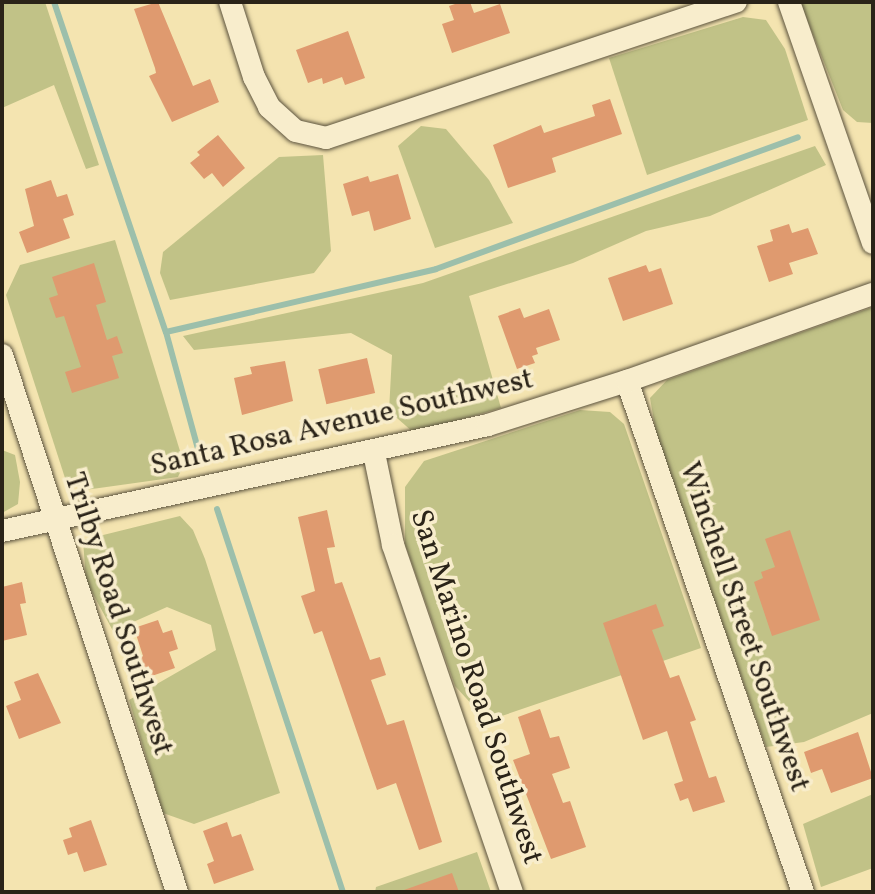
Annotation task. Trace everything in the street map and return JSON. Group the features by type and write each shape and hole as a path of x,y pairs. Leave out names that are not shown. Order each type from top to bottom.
{"street":[{"path":"230,2 254,77 269,107 296,131 326,138 736,2"},
{"path":"789,2 873,243"},
{"name":"Santa Rosa Avenue Southwest","path":"2,531 374,453 488,425 627,381 873,294"},
{"name":"Trilby Road Southwest","path":"2,355 177,892"},
{"name":"Winchell Street Southwest","path":"627,381 803,892"},
{"name":"San Marino Road Southwest","path":"374,453 393,545 512,892"}],"green space":[{"path":"2,2 45,2 99,165 86,169 54,85 2,108"},
{"path":"800,2 873,2 873,123 857,122 843,110"},
{"path":"743,17 766,20 785,49 808,120 647,175 609,58"},
{"path":"421,126 446,129 489,180 513,223 435,248 398,146"},
{"path":"815,146 826,165 710,216 646,231 573,263 469,296 501,408 414,433 389,411 392,355 351,333 194,350 183,336 423,283"},
{"path":"323,155 331,251 314,273 170,300 160,273 163,252 279,157"},
{"path":"115,240 184,464 178,477 85,490 65,478 6,295 20,265"},
{"path":"873,307 873,713 804,742 766,747 657,438 650,398 667,380"},
{"path":"580,410 610,412 624,424 701,648 487,721 455,686 405,544 405,487 424,461"},
{"path":"2,450 15,455 20,482 18,504 2,513"},
{"path":"180,516 193,530 205,559 280,793 194,824 163,813 129,700 216,650 211,625 167,607 113,631 86,581 83,540"},
{"path":"873,794 873,868 821,887 803,824"},
{"path":"477,852 491,892 375,892 376,887"}],"building":[{"path":"158,2 193,86 210,79 219,102 172,122 149,76 156,73 155,68 134,9"},
{"path":"470,2 474,13 500,4 510,33 452,53 442,24 454,20 449,6"},
{"path":"348,31 365,78 345,85 342,77 323,84 322,78 308,83 296,50"},
{"path":"610,99 622,134 552,158 556,172 508,188 493,145 541,125 544,133 595,116 592,105"},
{"path":"218,135 245,168 223,187 212,173 204,179 190,163 200,155 197,152"},
{"path":"398,174 411,219 374,231 369,211 352,216 343,184 368,176 370,182"},
{"path":"51,180 57,197 67,194 74,215 63,219 70,238 27,253 19,232 34,226 25,189"},
{"path":"789,224 792,233 808,228 818,254 789,263 793,274 769,282 757,246 773,241 770,230"},
{"path":"94,263 106,302 96,305 107,340 117,336 123,353 112,356 119,378 72,393 65,372 81,367 64,316 56,318 49,298 58,295 52,277"},
{"path":"646,265 649,272 661,268 673,304 623,321 608,278"},
{"path":"520,308 524,318 549,309 560,340 536,348 538,354 532,356 535,363 517,369 498,316"},
{"path":"367,358 375,393 326,404 318,369"},
{"path":"285,361 293,401 242,415 234,378 252,374 250,367"},
{"path":"327,510 335,547 327,548 335,584 342,582 370,660 380,657 386,675 371,680 387,725 404,720 442,842 419,850 396,783 377,790 322,631 314,634 301,596 315,591 298,517"},
{"path":"790,530 820,620 772,636 754,582 763,578 761,572 775,567 765,539"},
{"path":"22,582 26,603 20,604 27,635 2,641 2,587"},
{"path":"656,604 664,626 652,630 670,678 679,675 696,720 690,722 709,778 716,776 725,802 693,812 688,798 680,801 674,784 683,781 667,731 643,740 603,623"},
{"path":"158,620 163,633 172,630 178,649 169,652 175,668 143,679 137,659 143,656 134,628"},
{"path":"38,673 61,723 19,739 6,706 21,700 14,682"},
{"path":"540,709 550,738 559,736 570,768 552,774 563,803 570,801 586,847 551,859 513,760 530,754 518,717"},
{"path":"858,732 873,778 831,793 822,769 811,773 804,752"},
{"path":"91,820 107,865 84,872 77,852 68,855 63,840 72,837 69,828"},
{"path":"227,822 232,837 241,834 254,870 214,884 207,864 214,861 203,831"},
{"path":"452,873 459,892 404,892 404,890"}],"waterway":[{"path":"54,2 166,332 200,456"},
{"path":"166,332 436,269 798,137"},
{"path":"217,509 343,892"}]}
